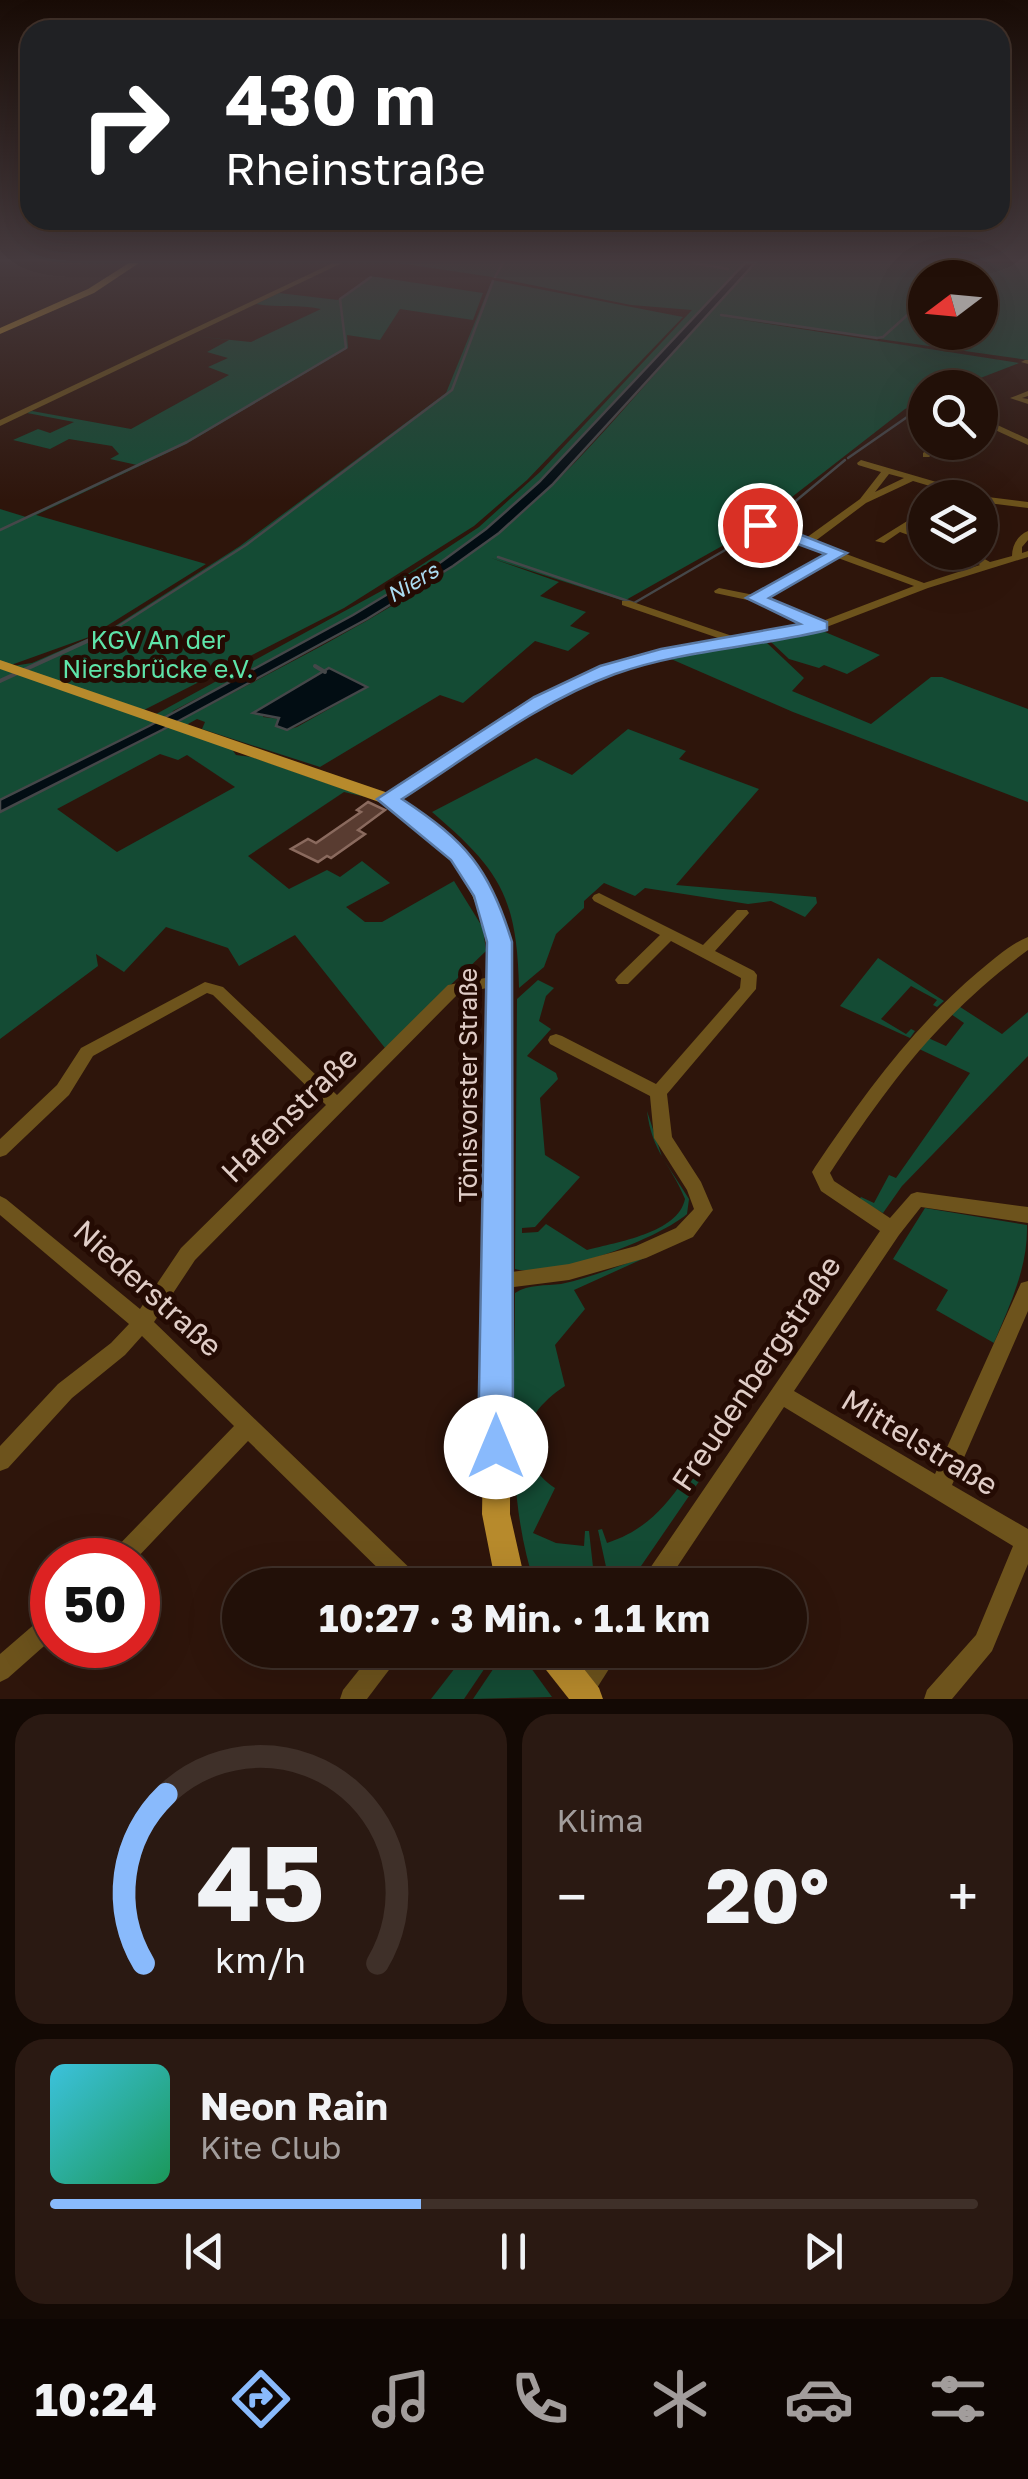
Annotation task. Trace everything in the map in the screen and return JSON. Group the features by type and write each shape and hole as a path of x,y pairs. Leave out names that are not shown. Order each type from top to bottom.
{"main road":[{"name":"Tönisvorster Straße","path":"5,666 388,799 426,825 468,866 486,896 495,927 501,980 496,1514 508,1568"},
{"path":"564,1668 584,1695"}],"street":[{"path":"0,423 171,342"},
{"path":"1028,393 1014,398 1028,402"},
{"path":"998,430 1028,442"},
{"path":"861,464 919,480"},
{"path":"863,501 887,471"},
{"path":"770,558 804,541 863,501 912,478"},
{"path":"998,501 1028,505"},
{"path":"880,541 908,523"},
{"path":"760,525 924,586"},
{"path":"900,528 908,531"},
{"path":"998,563 1022,556 1017,546 1028,534"},
{"path":"755,598 839,553"},
{"path":"388,799 540,701 586,680 661,655 820,626 976,570"},
{"path":"719,591 755,598 820,626"},
{"path":"626,603 734,640"},
{"path":"497,1281 562,1274 687,1232 704,1210 695,1187 663,1138 658,1093 748,989 749,975 599,898"},
{"path":"705,952 742,913"},
{"path":"623,980 670,934"},
{"path":"892,1229 827,1186 821,1172 880,1083 922,1032 984,973 1028,942"},
{"name":"Hafenstraße","path":"0,1461 65,1391 118,1349 142,1323 188,1254 453,989 501,980"},
{"path":"0,1150 63,1090 87,1052 205,987 218,991 336,1106"},
{"path":"556,1040 658,1093"},
{"path":"917,1199 1028,1215"},
{"name":"Freudenbergstraße","path":"663,1568 892,1229 917,1199"},
{"name":"Niederstraße","path":"0,1204 142,1323 393,1568"},
{"path":"939,1489 1028,1288"},
{"name":"Mittelstraße","path":"780,1394 1027,1541"},
{"path":"141,1538 249,1425"},
{"path":"936,1699 984,1643 1027,1541"},
{"path":"0,1670 30,1643"},
{"path":"352,1699 376,1668"},
{"path":"584,1695 599,1668"}],"green space":[{"path":"225,342 348,342 348,348 186,444 36,515 206,564 89,637 11,665 0,661 0,509 26,517 137,465 110,459 119,454 112,446 69,439 50,449 13,440 38,429 50,433 74,422 27,413 131,429 229,375 208,367 228,358 207,352"},
{"name":"KGV An der Niersbrücke e.V.","path":"467,342 659,342 527,480 474,526 344,608 144,710 147,719 385,589 479,527 540,472 662,342 671,342 571,451 490,527 376,604 173,711 165,729 380,613 501,531 582,455 683,342 886,342 908,346 908,350 935,350 1019,363 998,371 908,370 908,408 747,532 624,601 491,558 559,582 540,596 586,612 570,626 590,633 568,651 535,641 463,703 440,695 320,767 202,729 205,722 197,719 179,729 231,748 236,755 252,757 366,797 344,792 248,856 289,889 327,870 340,877 362,861 390,883 346,907 365,922 382,922 454,881 483,928 486,951 385,1048 295,935 239,966 228,948 166,927 124,972 96,954 98,966 0,1039 0,668 32,663 112,628 240,546 446,393","holes":["366,688 287,730 280,719 263,717 263,710","160,754 178,760 187,755 235,787 117,852 57,809"]},
{"path":"998,342 1028,342 1028,360 957,350 998,350"},
{"path":"819,631 880,655 847,674 789,659 771,642"},
{"path":"766,642 804,678 792,691 871,724 931,677 942,677 1028,709 1028,802 793,712 671,659"},
{"path":"628,729 686,751 679,759 759,789 676,885 816,897 817,903 805,917 771,901 748,904 645,888 635,896 604,883 556,934 544,967 519,988 514,930 500,888 474,851 432,812 536,758 572,775"},
{"path":"878,958 944,1001 937,1007 933,1005 937,1000 911,986 881,1019 906,1034 911,1029 915,1031 910,1038 840,1006"},
{"path":"538,980 554,988 546,996 539,1021 551,1029 527,1056 556,1073 558,1079 540,1098 545,1155 580,1177 535,1227 522,1228 522,1233 538,1232 546,1224 587,1250 659,1228 680,1211 685,1199 666,1163 689,1199 687,1214 653,1235 578,1263 532,1271 515,1269 517,999"},
{"path":"957,1005 1002,1034 1028,1012 1028,1056 902,1186 883,1213 859,1200 861,1197 874,1203 889,1175 896,1178 970,1073 917,1048 926,1037 946,1046 964,1023 948,1012"},
{"path":"647,1111 662,1156 653,1138"},
{"path":"925,1208 1027,1225 1021,1271 994,1343 936,1310 948,1290 893,1259"},
{"path":"658,1252 574,1290 585,1309 555,1345 565,1386 539,1409 526,1435 526,1449 540,1475 555,1488 533,1533 556,1543 584,1546 585,1531 589,1531 593,1568 530,1568 515,1477 515,1293 586,1278"},
{"path":"683,1467 700,1480 640,1568 606,1568 598,1530 602,1529 607,1543 641,1526 684,1480 672,1470"},
{"path":"455,1668 485,1668 464,1699 431,1699"},
{"path":"494,1668 531,1668 552,1697 473,1699"}],"water":[{"name":"Niers","path":"670,342 682,342 552,485 499,533 453,566 367,619 0,812 0,800 149,726 353,615 441,562 539,482"},
{"path":"329,668 367,687 287,730 276,726 279,718 253,713"}],"building":[{"path":"368,802 385,810 358,830 365,834 331,858 327,856 318,862 291,849 308,839 316,843 361,812 357,810"}],"waterway":[{"path":"0,530 187,442 346,348 345,342"},
{"path":"115,628 246,545 452,390 470,342"},
{"path":"848,458 908,416"},
{"path":"768,524 845,460"},
{"path":"498,557 634,603 763,528"},
{"path":"0,681 115,628"},
{"path":"315,666 325,672"}],"route":[{"path":"496,1447 500,942 486,896 460,855 388,799 540,701 607,670 661,655 820,626 755,598 839,553 760,525"}]}
